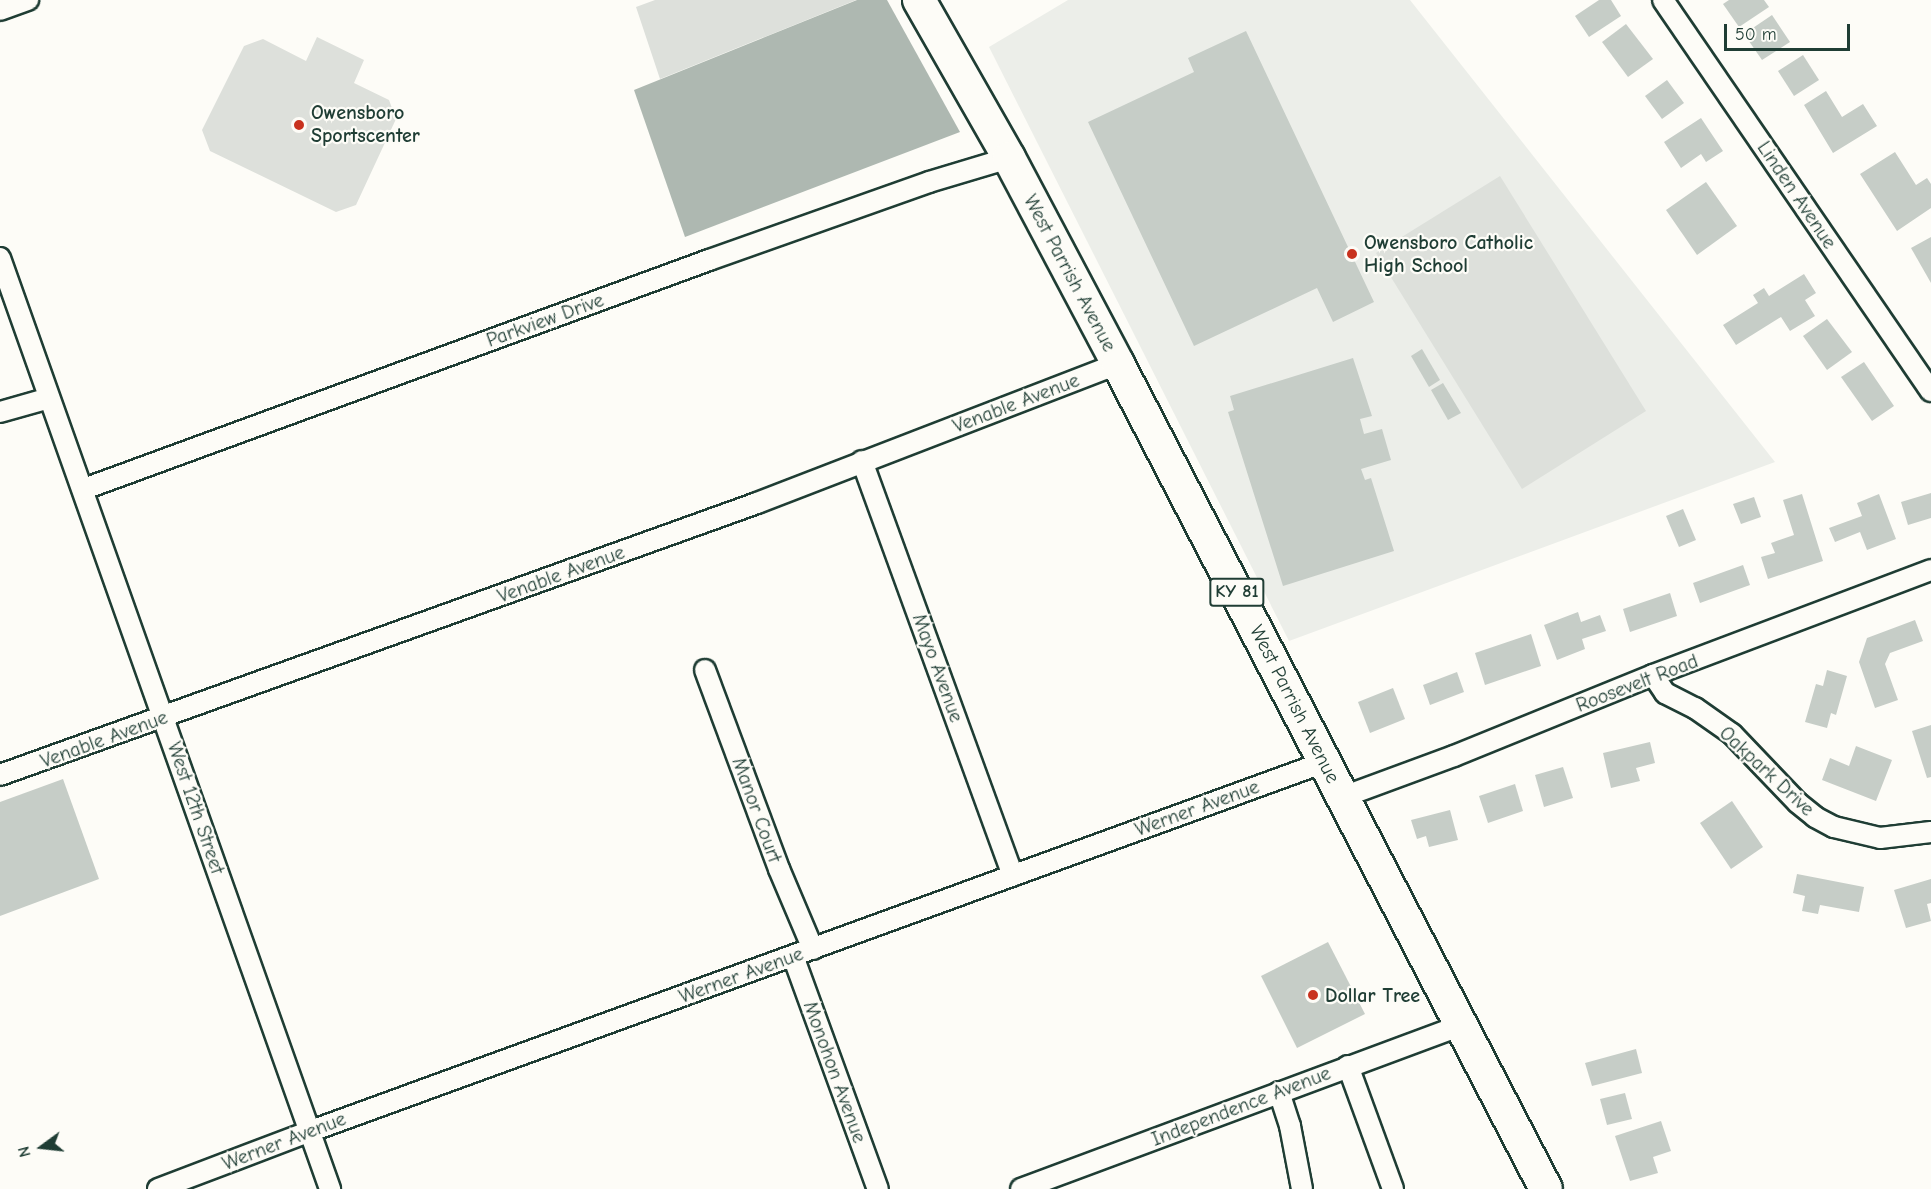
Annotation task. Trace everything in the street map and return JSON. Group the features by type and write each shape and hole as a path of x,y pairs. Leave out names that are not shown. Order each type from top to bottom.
{"main road":[{"name":"West Parrish Avenue","path":"919,0 1008,158 1118,364 1546,1189"}],"street":[{"path":"0,10 28,0"},
{"name":"Linden Avenue","path":"1662,0 1931,391"},
{"name":"Parkview Drive","path":"84,489 709,260 929,182 1008,158"},
{"name":"West 12th Street","path":"0,258 165,717 330,1189"},
{"name":"Venable Avenue","path":"0,775 757,503 1118,364"},
{"path":"0,412 49,398"},
{"name":"Mayo Avenue","path":"862,461 1013,875"},
{"name":"Roosevelt Road","path":"1343,796 1454,756 1653,675 1931,570"},
{"name":"Manor Court","path":"705,670 779,869 813,949"},
{"name":"Oakpark Drive","path":"1653,675 1665,693 1695,708 1732,734 1798,803 1815,817 1834,827 1880,838 1931,832"},
{"name":"Werner Avenue","path":"158,1189 311,1131 1325,762"},
{"name":"Monohon Avenue","path":"793,956 878,1189"},
{"name":"Independence Avenue","path":"1024,1189 1461,1025"},
{"path":"1348,1066 1366,1121 1393,1189"},
{"path":"1279,1092 1290,1125 1302,1189"}],"shaded area":[{"path":"655,0 856,0 660,79 636,7"},
{"path":"857,0 887,0 960,132 685,237 634,90"},
{"name":"Owensboro Catholic High School","path":"1068,0 1410,0 1775,462 1289,641 989,47"},
{"name":"Owensboro Sportscenter","path":"317,37 364,60 354,83 389,100 396,119 356,205 336,212 210,151 202,130 244,46 263,39 306,61"},
{"path":"1500,176 1646,411 1522,489 1376,253"}],"building":[{"path":"1599,0 1611,0 1621,16 1589,37 1575,16"},
{"path":"1729,0 1764,0 1769,7 1739,27 1723,4"},
{"path":"1772,15 1790,42 1762,60 1744,34"},
{"path":"1626,24 1653,59 1628,77 1602,42"},
{"path":"1246,31 1374,302 1333,322 1317,288 1194,346 1088,122 1194,72 1188,58"},
{"path":"1803,55 1819,80 1794,96 1778,71"},
{"path":"1667,80 1684,103 1662,119 1645,96"},
{"path":"1826,91 1842,117 1863,104 1877,126 1833,153 1804,105"},
{"path":"1701,118 1723,151 1706,162 1701,154 1681,168 1664,142"},
{"path":"1895,152 1916,185 1927,178 1931,184 1931,208 1897,231 1860,174"},
{"path":"1706,182 1737,226 1697,255 1666,210"},
{"path":"1931,237 1931,283 1911,248"},
{"path":"1804,274 1816,293 1805,300 1815,316 1790,331 1781,317 1736,345 1723,325 1758,303 1753,295 1764,288 1769,296"},
{"path":"1827,319 1852,352 1827,370 1803,336"},
{"path":"1422,349 1440,380 1429,387 1411,356"},
{"path":"1353,358 1372,416 1360,419 1364,434 1382,429 1391,460 1361,469 1365,480 1371,478 1394,551 1283,586 1228,412 1234,410 1230,396"},
{"path":"1864,362 1894,406 1872,421 1841,377"},
{"path":"1443,383 1461,413 1448,420 1431,390"},
{"path":"1931,493 1931,518 1908,525 1901,502"},
{"path":"1802,494 1823,561 1768,579 1761,557 1775,553 1771,543 1794,535 1783,500"},
{"path":"1879,494 1896,539 1867,550 1860,532 1835,542 1829,528 1862,516 1857,503"},
{"path":"1754,497 1761,517 1741,524 1733,504"},
{"path":"1683,509 1696,540 1679,547 1666,516"},
{"path":"1743,565 1750,585 1700,603 1693,583"},
{"path":"1670,593 1677,616 1630,632 1623,609"},
{"path":"1578,612 1581,622 1600,615 1606,631 1582,639 1585,649 1557,660 1544,625"},
{"path":"1915,620 1923,641 1890,653 1885,664 1898,700 1875,708 1859,662 1867,638"},
{"path":"1531,634 1541,666 1485,685 1475,653"},
{"path":"1827,670 1847,676 1836,715 1831,713 1827,728 1805,722 1816,684 1823,686"},
{"path":"1457,672 1464,692 1430,705 1423,685"},
{"path":"1393,688 1405,719 1370,733 1358,702"},
{"path":"1931,725 1931,777 1927,778 1912,731"},
{"path":"1650,742 1655,763 1636,768 1640,781 1611,788 1603,753"},
{"path":"1856,746 1892,760 1876,801 1822,780 1830,758 1849,766"},
{"path":"1563,767 1573,798 1544,807 1535,775"},
{"path":"63,779 99,879 0,916 0,802"},
{"path":"1515,784 1523,811 1488,823 1479,796"},
{"path":"1732,801 1763,847 1731,869 1700,823"},
{"path":"1450,810 1458,840 1429,847 1426,836 1417,839 1411,820"},
{"path":"1797,874 1864,887 1859,912 1820,905 1818,914 1802,911 1805,896 1793,893"},
{"path":"1931,879 1931,903 1927,904 1931,921 1906,928 1894,890"},
{"name":"Dollar Tree","path":"1328,942 1365,1014 1297,1048 1261,976"},
{"path":"1636,1049 1642,1073 1592,1086 1585,1063"},
{"path":"1625,1093 1632,1119 1607,1125 1600,1099"},
{"path":"1661,1121 1671,1151 1653,1157 1658,1173 1630,1181 1615,1136"}],"place":[{"name":"Owensboro Sportscenter","path":"299,125"},
{"name":"Owensboro Catholic High School","path":"1352,254"},
{"name":"Dollar Tree","path":"1313,995"}]}
